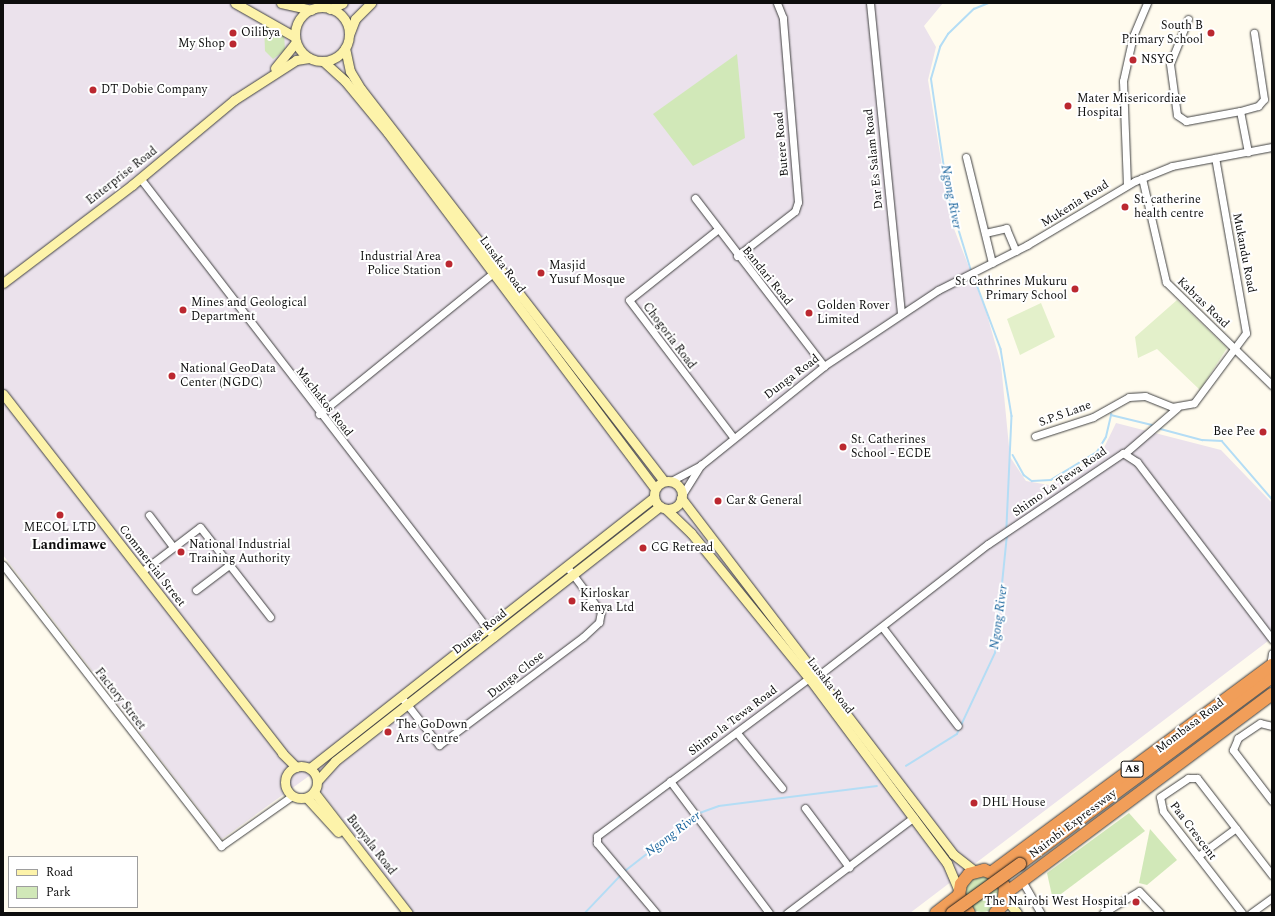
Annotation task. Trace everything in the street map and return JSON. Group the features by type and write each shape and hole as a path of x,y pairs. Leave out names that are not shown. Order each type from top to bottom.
{"highway":[{"name":"Mombasa Road","path":"992,872 1271,669"},
{"name":"Nairobi Expressway","path":"952,913 1271,669"},
{"name":"Nairobi Expressway","path":"965,913 1272,686"},
{"name":"Mombasa Road","path":"1006,895 1021,879 1272,694"},
{"path":"936,913 959,893 964,878 975,871 992,872 1002,881 1006,895"},
{"path":"959,893 969,913"},
{"name":"A8","path":"995,913 1006,895"}],"main road":[{"path":"235,3 296,40 309,58 322,61 335,58 345,48 355,19 371,3"},
{"path":"281,3 311,10 330,9 343,3"},
{"path":"330,9 346,22 348,36"},
{"path":"296,40 297,24 311,10"},
{"name":"Enterprise Road","path":"3,283 140,178 254,86 285,59 296,40"},
{"name":"Lusaka Road","path":"345,48 353,78 668,481"},
{"name":"Enterprise Road","path":"254,86 296,60 309,58"},
{"name":"Lusaka Road","path":"322,61 345,81 388,133 655,492"},
{"name":"Commercial Street","path":"3,394 282,753 296,767"},
{"path":"668,481 679,486 681,497 675,507 663,508 655,492 668,481"},
{"name":"Dunga Road","path":"310,768 404,701 491,634 570,570 655,492"},
{"name":"Lusaka Road","path":"681,497 819,675 953,854 975,871"},
{"name":"Lusaka Road","path":"663,508 692,533 809,678 947,863 959,893"},
{"name":"Dunga Road","path":"570,570 663,508"},
{"name":"Dunga Road","path":"318,780 335,761 404,701"},
{"name":"Commercial Street","path":"282,753 287,773"},
{"path":"296,767 310,768 318,780 314,792 306,798 292,796 285,786 287,773 296,767"},
{"name":"Bunyala Road","path":"314,792 408,913"},
{"name":"Bunyala Road","path":"306,798 401,913"},
{"path":"1006,895 1017,913"}],"street":[{"name":"Butere Road","path":"737,256 795,211 798,202 783,18 776,3"},
{"name":"Dar Es Salam Road","path":"870,3 901,312"},
{"path":"1127,185 1123,81 1132,36 1147,3"},
{"path":"1188,19 1170,64 1177,115 1186,121 1240,111 1262,105 1264,99 1254,33"},
{"path":"1240,111 1248,152"},
{"name":"Mukenia Road","path":"901,312 1016,251 1127,185 1142,178 1172,166 1272,147"},
{"path":"966,157 992,263"},
{"name":"Mukandu Road","path":"1215,158 1247,327 1232,347"},
{"name":"Machakos Road","path":"140,178 319,414 491,634"},
{"name":"Kabras Road","path":"1142,178 1166,282 1272,385"},
{"name":"Bandari Road","path":"695,198 717,230 784,316 791,319 824,366"},
{"path":"985,234 1006,228 1016,251"},
{"name":"Chogoria Road","path":"717,230 628,300 732,437"},
{"path":"319,414 493,273"},
{"name":"Dunga Road","path":"681,497 701,465 732,437 824,366 901,312"},
{"path":"1124,453 1177,408 1200,397 1232,347"},
{"name":"S.P.S Lane","path":"1035,436 1093,417 1129,397 1145,396 1177,408"},
{"name":"Shimo La Tewa Road","path":"819,675 883,628 921,594 988,544 1124,453 1137,462 1272,639"},
{"name":"Dunga Road","path":"668,481 701,465"},
{"path":"149,515 173,547"},
{"path":"141,572 200,527 270,617"},
{"name":"Factory Street","path":"3,565 221,846 292,796"},
{"path":"196,590 229,565"},
{"name":"Dunga Close","path":"404,701 439,744 583,637 599,622 601,612 570,570"},
{"path":"883,628 958,726"},
{"path":"1271,669 1272,653"},
{"name":"Shimo la Tewa Road","path":"655,913 597,843 601,831 737,733 809,678"},
{"path":"1272,726 1260,724 1233,745 1235,754 1272,801"},
{"path":"737,733 782,788"},
{"name":"Paa Crescent","path":"1242,913 1160,805 1160,797 1188,778 1197,778 1272,875"},
{"path":"670,781 770,913"},
{"path":"805,808 849,867"},
{"path":"787,913 914,817"},
{"path":"1198,856 1236,828"},
{"path":"1021,879 1041,913"},
{"path":"1103,913 1131,894 1142,892 1160,913"},
{"path":"1251,913 1272,898"}],"shaded area":[{"path":"3,3 943,3 924,26 936,47 928,80 951,221 986,311 1001,364 1010,457 1026,481 1049,485 1100,456 1116,423 1221,450 1272,503 1272,638 910,913 414,913 309,776 222,839 3,555"}],"green space":[{"path":"264,23 284,33 285,50 273,59 265,51"},
{"path":"737,54 745,138 693,166 653,114"},
{"path":"1177,300 1227,348 1200,390 1157,349 1138,358 1135,337"},
{"path":"1041,303 1055,337 1020,355 1007,319"},
{"path":"1129,813 1145,831 1053,900 1047,873"},
{"path":"1150,829 1177,860 1147,885 1139,883"},
{"path":"986,876 995,881 999,887 999,901 995,907 986,912 978,912 969,907 965,901 964,890 969,881 975,877"}],"waterway":[{"name":"Ngong River","path":"971,271 948,196 931,79 940,47 948,34 974,9 989,3"},
{"name":"Ngong River","path":"973,274 1001,349 1012,416 1007,528"},
{"name":"Ngong River","path":"1013,455 1024,475 1032,481 1051,480 1097,452 1106,437 1111,415 1152,425"},
{"name":"Ngong River","path":"1157,428 1202,440 1222,441 1272,499"},
{"name":"Ngong River","path":"906,766 957,734 995,653 1007,534"},
{"name":"Ngong River","path":"697,814 719,806 877,786"},
{"name":"Ngong River","path":"625,871 694,817"},
{"name":"Ngong River","path":"585,913 621,875"}],"place":[{"name":"Oilibya","path":"233,33"},
{"name":"South B Primary School","path":"1211,33"},
{"name":"My Shop","path":"233,44"},
{"name":"NSYG","path":"1133,60"},
{"name":"DT Dobie Company","path":"93,90"},
{"name":"Mater Misericordiae Hospital","path":"1068,106"},
{"name":"St. catherine health centre","path":"1125,207"},
{"name":"Industrial Area Police Station","path":"449,264"},
{"name":"Masjid Yusuf Mosque","path":"541,273"},
{"name":"St Cathrines Mukuru Primary School","path":"1075,289"},
{"name":"Mines and Geological Department","path":"183,310"},
{"name":"Golden Rover Limited","path":"809,313"},
{"name":"National GeoData Center (NGDC)","path":"172,376"},
{"name":"Bee Pee","path":"1263,432"},
{"name":"St. Catherines School - ECDE","path":"843,447"},
{"name":"Car & General","path":"718,501"},
{"name":"MECOL LTD","path":"60,515"},
{"name":"CG Retread","path":"643,548"},
{"name":"National Industrial Training Authority","path":"181,552"},
{"name":"Kirloskar Kenya Ltd","path":"572,601"},
{"name":"The GoDown Arts Centre","path":"388,732"},
{"name":"DHL House","path":"974,803"},
{"name":"The Nairobi West Hospital","path":"1136,902"}],"district":[{"name":"Landimawe","path":"69,545"}]}
